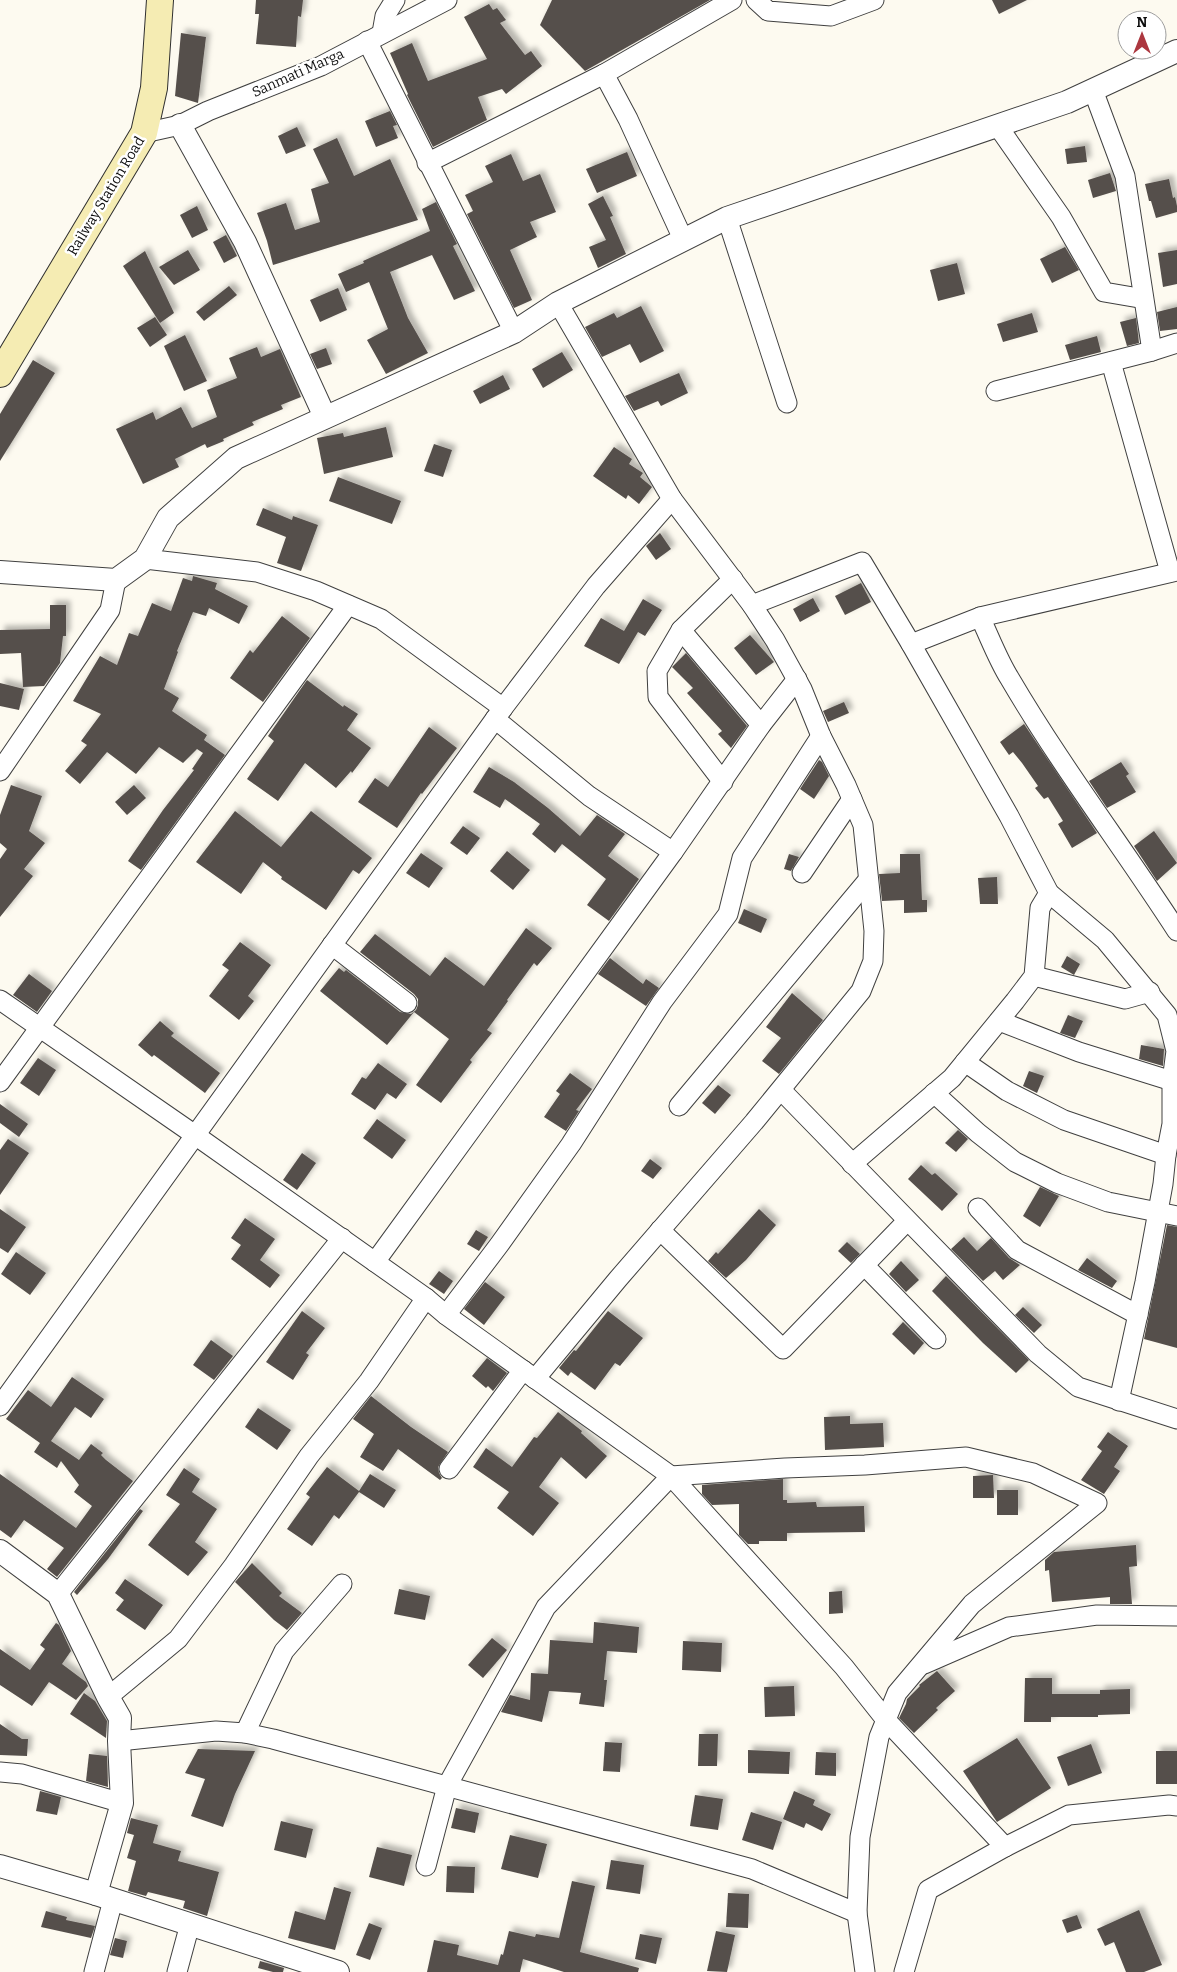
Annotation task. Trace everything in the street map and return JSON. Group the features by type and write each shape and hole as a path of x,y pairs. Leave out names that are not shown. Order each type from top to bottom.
{"main road":[{"name":"Railway Station Road","path":"0,374 144,134 154,88 160,0"}],"street":[{"path":"395,0 375,37 427,163 514,332"},
{"name":"Sanmati Marga","path":"144,134 180,125 208,111 321,66 447,0"},
{"path":"427,163 604,74 732,0"},
{"path":"756,0 768,11 831,16 874,0"},
{"path":"0,572 116,580 145,559 168,518 236,458 514,332 558,303 727,218 1067,102 1177,51"},
{"path":"604,74 628,119 683,239"},
{"path":"1093,90 1125,176 1152,351"},
{"path":"180,125 245,242 325,417"},
{"path":"998,125 1061,217 1104,292 1138,298"},
{"path":"727,218 787,403"},
{"path":"449,1469 529,1374 660,1230 781,1090 861,991 873,961 874,931 863,825 821,736 802,689 775,640 752,605 672,499 558,303"},
{"path":"996,391 1177,343"},
{"path":"911,644 980,617 1174,572 1111,362"},
{"path":"0,1406 499,713 596,586 672,499"},
{"path":"145,559 257,572 316,591 381,619 499,713 589,796 673,852"},
{"path":"752,605 862,562 1009,816 1049,893 1105,940 1150,992 1167,1015 1176,1051 1172,1081 1172,1124 1158,1212 1119,1401"},
{"path":"723,782 658,697 657,671 681,630 733,579"},
{"path":"0,771 6,747 110,610 116,580"},
{"path":"0,1082 348,605"},
{"path":"980,617 1009,678 1084,797 1172,911 1177,931"},
{"path":"681,630 761,724"},
{"path":"375,1262 673,852 723,782 761,724 797,679"},
{"path":"446,1314 499,1245 571,1144 662,1002 728,914 742,858 821,736"},
{"path":"802,873 852,799"},
{"path":"678,1106 868,880"},
{"path":"852,1164 952,1078 1034,976 1040,908 1049,893"},
{"path":"332,945 407,1003"},
{"path":"1034,976 1125,999 1150,992"},
{"path":"0,1000 342,1238 671,1476 844,1667 886,1720 1005,1847"},
{"path":"999,1021 1078,1052 1172,1081"},
{"path":"965,1062 1007,1091 1064,1120 1166,1155"},
{"path":"781,1090 1038,1354 1078,1387 1177,1419"},
{"path":"934,1093 978,1133 1015,1162 1057,1183 1108,1202 1177,1216"},
{"path":"978,1208 1017,1250 1138,1315"},
{"path":"660,1230 783,1349 907,1220"},
{"path":"58,1594 342,1238"},
{"path":"864,1265 936,1339"},
{"path":"108,1697 178,1638 234,1565 309,1456 369,1381 426,1298"},
{"path":"426,1866 447,1786 546,1607 671,1476 966,1457 1034,1473 1097,1503 972,1604 897,1694 879,1737 860,1837 857,1913 865,1972"},
{"path":"0,1551 58,1594 120,1718 119,1741 122,1803 104,1897 94,1972"},
{"path":"245,1733 284,1651 342,1584"},
{"path":"920,1666 1009,1627 1097,1615 1177,1616"},
{"path":"119,1741 216,1731 245,1733 273,1739 752,1870 857,1913"},
{"path":"0,1772 22,1774 122,1803"},
{"path":"904,1972 928,1890 1005,1847 1069,1815 1169,1805 1177,1806"},
{"path":"0,1866 104,1897 338,1972"},
{"path":"177,1972 190,1924"}],"building":[{"path":"256,0 303,0 301,17 298,16 296,47 256,44 259,14 255,14"},
{"path":"552,0 710,0 585,71 540,25"},
{"path":"992,0 1027,0 999,14"},
{"path":"489,4 493,10 497,8 506,20 500,23 525,55 531,51 542,66 506,94 502,89 478,97 487,120 433,147 407,95 390,53 412,43 428,81 487,59 464,17"},
{"path":"181,33 206,37 198,103 175,96"},
{"path":"390,111 397,125 393,126 398,138 376,147 365,121"},
{"path":"297,127 306,146 286,154 278,136"},
{"path":"337,138 354,176 390,159 418,220 273,265 257,213 286,203 295,230 320,222 311,189 329,183 313,149"},
{"path":"1085,146 1087,162 1067,164 1065,149"},
{"path":"627,152 637,176 597,193 586,169"},
{"path":"511,154 523,181 540,174 556,212 530,222 537,237 510,250 532,300 514,308 467,214 473,211 465,195 493,182 485,166"},
{"path":"1110,173 1116,191 1093,198 1088,180"},
{"path":"1169,179 1173,198 1175,197 1177,212 1156,218 1145,184"},
{"path":"603,196 613,216 610,217 626,254 598,268 589,247 606,240 588,204"},
{"path":"436,202 457,244 453,246 475,291 454,300 432,255 390,272 408,318 428,353 386,374 367,340 388,329 369,282 346,292 338,274 430,231 422,209"},
{"path":"197,206 208,230 192,238 180,215"},
{"path":"226,235 237,256 224,263 213,242"},
{"path":"1065,247 1079,270 1052,283 1040,259"},
{"path":"188,250 200,270 174,285 159,267"},
{"path":"1177,250 1177,284 1163,287 1158,253"},
{"path":"145,251 174,313 160,323 123,266"},
{"path":"957,263 965,294 938,301 930,270"},
{"path":"229,286 237,295 204,321 196,312"},
{"path":"338,288 347,310 320,322 310,300"},
{"path":"641,306 664,351 640,363 630,344 602,357 585,327 614,313 617,318"},
{"path":"1177,307 1177,329 1160,331 1157,312"},
{"path":"1032,313 1038,332 1003,342 997,324"},
{"path":"155,317 167,335 150,347 137,328"},
{"path":"1136,318 1139,343 1127,346 1120,322"},
{"path":"185,335 207,381 184,391 164,346"},
{"path":"1097,336 1101,352 1070,360 1065,345"},
{"path":"257,347 261,357 280,349 301,397 281,405 283,409 252,422 254,425 223,439 224,441 207,448 205,444 175,459 179,467 143,484 116,429 153,412 156,420 181,407 192,428 217,417 207,390 237,378 229,358"},
{"path":"326,348 332,364 317,369 310,354"},
{"path":"562,352 573,370 543,388 532,369"},
{"path":"33,360 55,373 0,461 0,414"},
{"path":"679,373 688,393 661,406 658,401 634,411 625,396"},
{"path":"503,375 510,389 480,404 473,391"},
{"path":"386,427 393,457 324,474 317,438 343,433 344,437"},
{"path":"434,444 452,450 443,477 424,471"},
{"path":"614,447 632,459 629,464 643,473 640,477 652,487 639,504 628,495 626,499 593,476"},
{"path":"338,477 401,501 392,524 329,501"},
{"path":"263,508 292,520 293,516 318,525 301,571 277,563 286,537 256,525"},
{"path":"660,533 671,549 656,560 646,546"},
{"path":"193,576 217,583 215,589 248,606 239,624 209,608 206,616 193,612 164,689 179,698 172,711 207,735 204,740 225,755 141,870 128,861 163,810 194,770 192,769 203,753 197,749 183,763 159,747 136,774 107,752 80,784 65,771 87,745 81,741 101,714 73,701 100,656 117,665 129,633 138,636 152,603 171,611 183,578 192,581"},
{"path":"861,583 871,602 845,615 835,596"},
{"path":"813,598 820,611 800,622 793,609"},
{"path":"643,599 662,610 645,636 638,632 619,664 584,646 601,618 624,631"},
{"path":"50,605 66,605 66,636 63,636 60,663 44,686 23,687 21,653 0,654 0,630 50,629"},
{"path":"282,616 310,638 263,702 230,678 250,650 253,653"},
{"path":"750,635 774,662 756,675 734,648"},
{"path":"686,653 747,726 731,748 718,734 722,731 687,693 693,688 672,667"},
{"path":"307,680 343,707 344,705 358,714 347,730 371,748 352,773 351,771 336,788 305,763 278,801 247,779 274,741 268,736"},
{"path":"0,683 24,689 19,710 0,706"},
{"path":"844,702 849,713 828,722 823,711"},
{"path":"1024,724 1097,833 1072,848 1058,824 1063,821 1048,797 1044,799 1035,788 1038,786 1022,763 1013,752 1009,755 1000,742"},
{"path":"429,727 457,748 421,793 397,828 358,802 375,778 388,787"},
{"path":"819,760 829,776 814,799 800,789"},
{"path":"1121,762 1129,774 1126,776 1136,792 1107,808 1089,781"},
{"path":"489,767 514,782 580,836 597,815 625,834 608,856 639,879 609,921 587,905 606,879 562,844 555,853 532,834 540,824 505,799 500,808 473,792"},
{"path":"11,785 42,796 29,831 45,843 24,869 33,876 0,917 0,859 7,849 0,843 0,815"},
{"path":"134,785 146,798 127,815 115,802"},
{"path":"235,811 281,847 311,811 372,858 359,874 353,870 326,910 281,879 282,877 263,862 241,894 196,862"},
{"path":"463,826 480,838 467,855 450,843"},
{"path":"1154,831 1177,863 1157,881 1134,846"},
{"path":"507,851 530,870 513,890 490,871"},
{"path":"421,853 443,868 429,888 406,873"},
{"path":"789,854 799,857 791,871 784,869"},
{"path":"900,854 920,854 922,900 927,900 927,912 904,913 904,900 882,901 879,874 900,873"},
{"path":"997,877 998,904 980,904 978,878"},
{"path":"744,909 767,919 761,933 738,923"},
{"path":"526,928 552,948 537,966 534,963 507,1000 487,1030 492,1033 470,1060 472,1062 441,1103 416,1085 449,1039 414,1012 387,1045 320,991 339,968 344,972 346,970 400,1012 411,1014 418,1005 418,999 414,994 360,952 375,934 430,976 445,957 484,986"},
{"path":"240,942 271,965 248,996 254,1001 239,1020 209,996 229,970 222,965"},
{"path":"1067,956 1080,964 1074,975 1061,967"},
{"path":"610,958 643,984 646,979 659,988 646,1006 598,974"},
{"path":"29,974 52,991 37,1012 13,995"},
{"path":"792,993 823,1020 779,1074 762,1061 781,1038 766,1027"},
{"path":"1068,1015 1083,1021 1075,1038 1060,1033"},
{"path":"160,1021 174,1033 171,1036 220,1073 205,1093 154,1055 152,1057 138,1045"},
{"path":"1141,1045 1164,1049 1163,1066 1139,1059"},
{"path":"38,1058 56,1070 39,1096 20,1083"},
{"path":"378,1063 407,1084 396,1099 387,1093 375,1110 351,1094 362,1077 366,1079"},
{"path":"1029,1071 1044,1076 1037,1093 1023,1086"},
{"path":"570,1073 592,1089 576,1110 579,1111 566,1131 544,1117 560,1094 556,1091"},
{"path":"718,1085 731,1095 715,1114 702,1103"},
{"path":"0,1104 28,1124 19,1137 0,1123"},
{"path":"377,1119 406,1140 392,1159 363,1138"},
{"path":"958,1130 968,1139 956,1152 945,1143"},
{"path":"8,1139 29,1153 0,1195 0,1150"},
{"path":"302,1153 316,1163 297,1190 283,1180"},
{"path":"650,1159 662,1168 653,1179 641,1171"},
{"path":"921,1165 932,1175 935,1173 958,1194 942,1211 908,1179"},
{"path":"1040,1187 1059,1196 1040,1227 1023,1216"},
{"path":"0,1209 26,1227 8,1253 0,1248"},
{"path":"759,1209 776,1225 746,1260 726,1278 708,1261 716,1252 718,1254"},
{"path":"245,1218 275,1239 260,1260 280,1275 270,1288 231,1259 241,1245 231,1238"},
{"path":"1167,1225 1177,1227 1177,1348 1144,1339"},
{"path":"476,1230 488,1237 479,1251 467,1244"},
{"path":"964,1237 977,1251 991,1238 1009,1258 1020,1265 1003,1280 995,1271 983,1281 951,1249"},
{"path":"847,1242 860,1254 851,1263 838,1251"},
{"path":"16,1252 46,1273 30,1295 1,1274"},
{"path":"1087,1258 1117,1281 1112,1288 1078,1270"},
{"path":"901,1261 919,1280 906,1292 889,1274"},
{"path":"439,1271 453,1281 444,1294 429,1284"},
{"path":"946,1276 1029,1360 1016,1373 983,1343 932,1291"},
{"path":"485,1282 505,1297 484,1325 464,1309"},
{"path":"1023,1307 1042,1325 1034,1333 1015,1315"},
{"path":"302,1311 325,1328 306,1353 309,1355 293,1380 266,1362"},
{"path":"608,1311 643,1338 620,1366 615,1363 595,1390 571,1372 568,1376 559,1368 574,1350 576,1351"},
{"path":"903,1322 924,1343 914,1355 892,1334"},
{"path":"211,1340 233,1356 214,1380 193,1365"},
{"path":"487,1358 507,1373 493,1391 488,1386 486,1388 472,1376"},
{"path":"72,1377 104,1399 91,1418 75,1407 51,1441 79,1460 91,1444 103,1453 101,1455 106,1460 133,1481 57,1577 47,1569 64,1548 24,1520 11,1538 0,1530 0,1474 76,1528 92,1506 74,1492 79,1485 61,1461 57,1468 34,1452 40,1443 6,1419 28,1390 51,1407"},
{"path":"371,1396 411,1427 448,1452 438,1467 442,1478 440,1480 398,1449 383,1471 360,1457 374,1434 353,1419"},
{"path":"258,1408 291,1430 277,1450 245,1427"},
{"path":"558,1412 582,1431 581,1433 607,1456 586,1479 561,1457 539,1487 559,1503 533,1536 497,1508 509,1492 473,1467 486,1448 512,1467 534,1437 537,1438"},
{"path":"850,1416 850,1424 883,1423 884,1447 825,1450 824,1417"},
{"path":"1108,1432 1128,1446 1114,1467 1120,1471 1104,1494 1081,1480 1102,1451 1097,1447"},
{"path":"327,1467 359,1491 370,1474 396,1490 384,1508 359,1492 339,1519 334,1515 312,1546 287,1529 310,1497 306,1494"},
{"path":"184,1468 200,1479 192,1492 217,1509 195,1542 208,1552 188,1576 148,1545 180,1504 166,1495"},
{"path":"993,1475 994,1498 973,1498 973,1476"},
{"path":"783,1479 783,1500 787,1500 787,1503 816,1502 817,1507 864,1506 865,1532 787,1533 787,1541 759,1541 759,1544 748,1544 739,1535 739,1504 712,1505 702,1494 702,1485"},
{"path":"997,1490 1018,1490 1018,1515 997,1515"},
{"path":"140,1509 143,1511 108,1559 77,1595 74,1592"},
{"path":"1136,1545 1137,1566 1129,1567 1132,1604 1110,1604 1110,1597 1052,1602 1049,1570 1045,1571 1045,1560 1054,1552"},
{"path":"252,1563 282,1593 279,1596 302,1613 287,1630 235,1582"},
{"path":"125,1579 163,1605 145,1630 116,1610 124,1600 115,1593"},
{"path":"399,1589 430,1596 425,1620 394,1614"},
{"path":"842,1591 843,1613 829,1614 829,1592"},
{"path":"594,1622 639,1627 637,1653 607,1651 604,1680 607,1680 604,1707 579,1704 581,1693 549,1691 542,1722 501,1712 510,1695 530,1700 531,1673 548,1674 550,1640 593,1643"},
{"path":"56,1623 59,1625 71,1651 62,1664 86,1682 88,1686 76,1700 49,1682 32,1706 0,1685 0,1649 30,1670 45,1649 40,1645"},
{"path":"492,1638 507,1650 483,1678 468,1665"},
{"path":"683,1641 722,1643 721,1672 682,1670"},
{"path":"937,1671 955,1691 936,1708 938,1710 914,1733 899,1718 907,1699 919,1685"},
{"path":"1025,1678 1052,1678 1052,1694 1100,1694 1100,1690 1130,1689 1130,1714 1098,1715 1098,1717 1051,1717 1051,1722 1024,1722"},
{"path":"794,1686 795,1716 765,1717 764,1687"},
{"path":"84,1693 95,1701 107,1721 106,1738 70,1714"},
{"path":"0,1724 22,1739 28,1739 27,1756 0,1755"},
{"path":"699,1734 718,1734 717,1766 698,1766"},
{"path":"1017,1738 1051,1788 997,1822 963,1771"},
{"path":"605,1742 622,1743 620,1772 603,1771"},
{"path":"1091,1744 1102,1773 1068,1786 1057,1757"},
{"path":"198,1749 255,1751 235,1794 223,1827 191,1816 205,1779 185,1773"},
{"path":"748,1750 790,1752 789,1774 748,1773"},
{"path":"1156,1751 1177,1751 1177,1784 1156,1784"},
{"path":"816,1752 836,1753 836,1776 815,1775"},
{"path":"89,1754 107,1756 108,1787 86,1781"},
{"path":"40,1791 61,1797 57,1815 36,1811"},
{"path":"794,1791 815,1800 813,1805 831,1814 822,1831 806,1823 804,1828 783,1819"},
{"path":"695,1795 723,1799 718,1830 690,1826"},
{"path":"456,1808 479,1813 475,1833 451,1828"},
{"path":"751,1812 782,1822 773,1850 742,1840"},
{"path":"131,1818 158,1825 153,1843 181,1851 178,1861 219,1872 207,1916 183,1908 185,1901 148,1892 146,1896 128,1891 136,1861 127,1858 134,1835 127,1833"},
{"path":"281,1821 313,1829 306,1858 274,1850"},
{"path":"510,1835 547,1844 538,1878 501,1869"},
{"path":"377,1847 412,1855 404,1886 369,1877"},
{"path":"611,1860 644,1865 640,1894 606,1889"},
{"path":"447,1866 475,1867 474,1893 446,1892"},
{"path":"572,1881 595,1886 580,1952 639,1968 638,1972 564,1972 523,1959 520,1972 427,1972 434,1940 459,1945 457,1955 498,1965 501,1954 503,1955 509,1931 535,1937 536,1934 559,1938"},
{"path":"334,1887 351,1892 335,1950 288,1938 295,1911 325,1920"},
{"path":"728,1893 749,1894 748,1928 726,1927"},
{"path":"1139,1910 1162,1965 1144,1972 1126,1972 1114,1942 1105,1946 1097,1929"},
{"path":"46,1911 67,1917 66,1920 95,1926 91,1938 41,1927"},
{"path":"1077,1915 1082,1928 1067,1933 1062,1920"},
{"path":"369,1923 382,1928 370,1960 356,1955"},
{"path":"716,1931 735,1935 727,1972 707,1971"},
{"path":"640,1934 662,1938 656,1964 635,1959"},
{"path":"115,1938 127,1941 123,1958 110,1955"},
{"path":"260,1961 284,1968 283,1972 273,1972 258,1968"}]}
